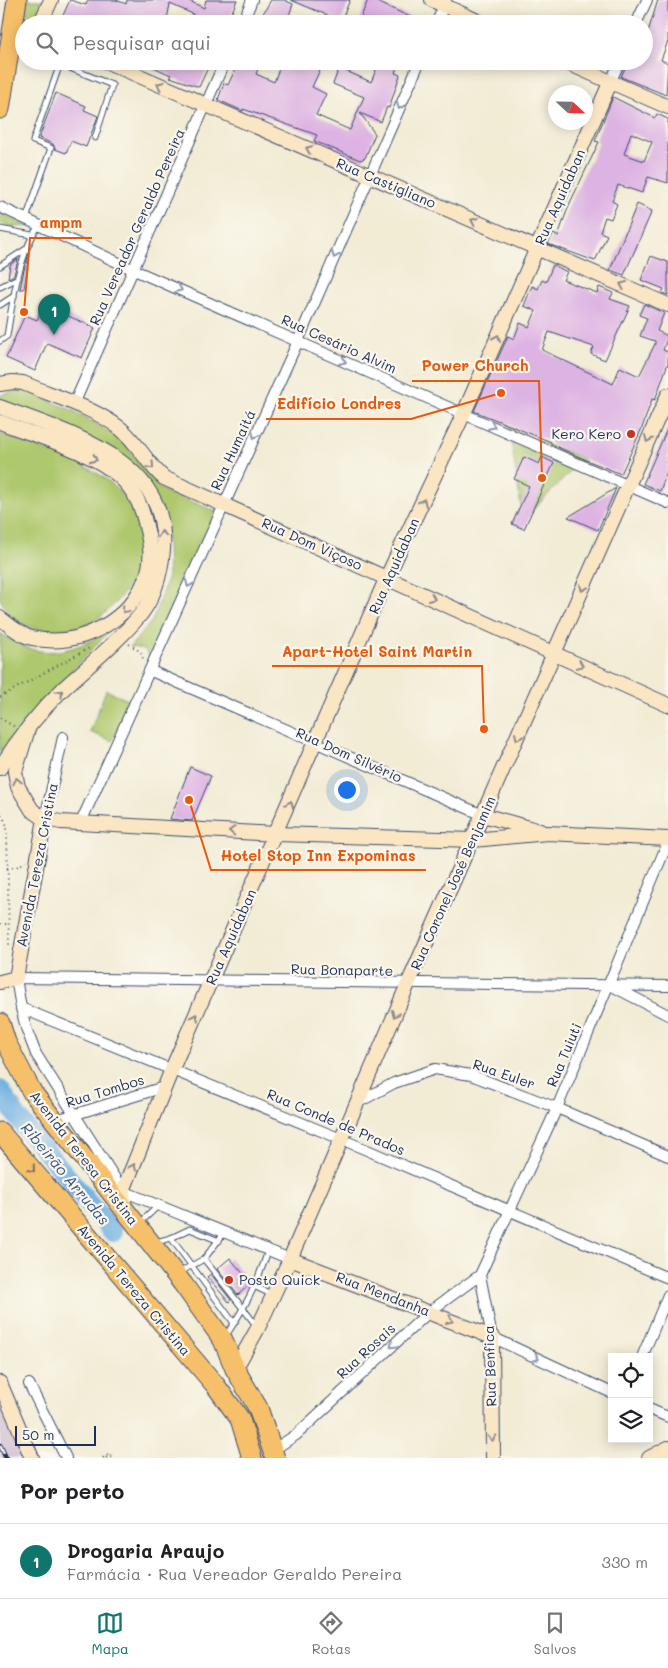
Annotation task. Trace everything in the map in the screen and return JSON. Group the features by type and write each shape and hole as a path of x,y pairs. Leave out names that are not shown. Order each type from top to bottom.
{"highway":[{"path":"17,0 18,15"},
{"path":"0,109 15,38"},
{"name":"Avenida Teresa Cristina","path":"0,1023 6,1042 32,1092 179,1279"},
{"name":"Avenida Tereza Cristina","path":"0,1132 216,1386 240,1419 252,1458"},
{"path":"179,1279 223,1340 235,1369 258,1408 274,1454"}],"street":[{"path":"44,15 51,0"},
{"path":"246,15 252,0"},
{"path":"640,15 647,0"},
{"path":"438,15 441,2 466,15"},
{"name":"Rua Castigliano","path":"125,70 668,305"},
{"name":"Rua Vereador Geraldo Pereira","path":"74,404 221,70"},
{"name":"Rua Humaitá","path":"81,822 151,671 416,70"},
{"path":"582,70 668,107"},
{"name":"Rua Aquidaban","path":"131,1220 123,1191 164,1087 277,834 388,578 464,413 616,70"},
{"name":"Rua Cesário Alvim","path":"0,207 134,270 668,504"},
{"name":"Rua Dom Viçoso","path":"0,384 23,383 74,404 121,429 150,466 164,478 668,705"},
{"name":"Rua Coronel José Benjamim","path":"235,1369 258,1328 290,1259 408,984 668,395"},
{"path":"0,407 100,447 118,457 145,486 154,503 161,523 164,543 162,565 156,587 142,612 120,636 23,728 0,768"},
{"path":"0,422 108,466 132,490 140,503 150,540 150,558 147,575 136,596 121,615 98,630 79,638 55,641 30,638 12,628 0,618"},
{"name":"Rua Dom Silvério","path":"151,671 483,815 548,833"},
{"path":"23,728 15,772 18,787 32,810 45,819 277,834 473,840 548,833 668,841"},
{"name":"Avenida Tereza Cristina","path":"16,978 45,819 63,736"},
{"name":"Rua Tuiuti","path":"480,1275 557,1108 668,841"},
{"path":"0,982 16,978 26,1028 36,1054 123,1191"},
{"name":"Rua Bonaparte","path":"16,978 668,986"},
{"path":"609,984 668,1014"},
{"name":"Rua Conde de Prados","path":"21,1008 341,1139 668,1278"},
{"name":"Rua Euler","path":"357,1103 394,1083 435,1069 471,1076 557,1108 668,1156"},
{"name":"Rua Tombos","path":"53,1120 164,1087"},
{"name":"Rua Mendanha","path":"123,1191 222,1237 290,1259 492,1337 608,1391"},
{"name":"Rua Rosais","path":"274,1454 429,1312 480,1275"},
{"name":"Rua Benfica","path":"480,1275 492,1337 493,1458"},
{"path":"644,1353 668,1295"},
{"path":"0,1383 32,1458"},
{"path":"29,1384 66,1458"},
{"path":"653,1411 668,1417"},
{"path":"649,1458 668,1448"}],"lane":[{"path":"26,219 51,148 33,141 58,70"},
{"path":"74,70 112,86 95,138"},
{"path":"0,340 7,336 14,296 26,249 38,225"},
{"path":"0,229 32,235"},
{"path":"0,266 26,249"},
{"path":"0,287 18,278"},
{"path":"0,305 14,296"},
{"path":"131,1220 158,1206"},
{"path":"150,1243 171,1238 190,1229 222,1237 204,1259 179,1279"},
{"path":"171,1238 194,1266 234,1323"},
{"path":"223,1340 245,1308 256,1287 268,1251"},
{"path":"204,1259 245,1308 258,1328"},
{"path":"256,1287 273,1295"}],"path":[{"path":"0,718 10,725 23,728"},
{"path":"0,810 7,826 6,924 9,948"},
{"path":"7,868 16,867"},
{"path":"0,924 6,924"},
{"path":"104,1458 106,1455 113,1458"}],"shaded area":[{"path":"0,1407 9,1426 24,1458 0,1458"}],"green space":[{"path":"27,0 45,0 39,14 29,15 24,12"},
{"path":"0,213 28,226 12,227 0,223"},
{"path":"24,389 78,413 119,438 161,489 217,512 152,660 144,649 130,647 152,621 168,577 167,540 153,496 0,402 1,395"},
{"path":"509,427 547,445 584,458 523,520"},
{"path":"0,434 64,457 96,472 119,491 133,514 140,550 133,578 113,605 87,625 60,630 30,627 13,617 0,599"},
{"path":"109,631 19,728 0,752 0,633 29,648 54,652 80,645"},
{"path":"106,690 130,701 112,741 90,732"}],"building":[{"path":"70,0 86,5 88,0 116,0 126,4 127,0 187,0 204,8 206,0 237,0 231,15 193,15 170,4 168,15 63,15"},
{"path":"271,0 284,0 293,4 289,15 262,15"},
{"path":"291,0 350,0 344,15 327,15"},
{"path":"368,0 378,0 377,2 406,15 362,15"},
{"path":"658,0 668,0 668,41 661,60 668,63 666,95 621,77 624,70 653,70 653,16"},
{"path":"160,70 207,70 199,87 170,77 171,75"},
{"path":"235,70 258,70 256,74 274,82 279,70 320,70 312,87 326,94 316,115 350,130 364,97 333,84 338,70 344,70 371,82 376,70 396,70 395,73 400,75 389,108 387,107 381,122 360,113 375,134 365,158 360,160 314,141 317,135 243,109 243,111 218,100 224,83 228,85"},
{"path":"56,93 86,106 84,110 98,116 86,147 71,141 66,153 55,149 53,144 39,138"},
{"path":"613,97 655,118 657,114 668,119 668,183 648,177 642,193 618,185 612,201 617,204 611,219 605,217 600,232 607,235 595,261 548,244 553,234 558,236 569,205 599,142 595,141","holes":["631,133 652,142 644,161 624,154"]},
{"path":"637,204 652,211 624,275 610,270"},
{"path":"29,254 24,289 20,289 25,266"},
{"path":"651,256 668,262 668,295 662,293 664,289 641,280"},
{"path":"18,259 14,275 8,278 10,265"},
{"path":"553,265 567,272 563,280 597,293 599,287 613,293 610,299 630,306 605,360 591,354 594,347 549,332 542,350 613,384 620,367 639,376 655,344 655,341 640,336 647,318 639,315 644,304 664,313 657,331 668,336 663,350 668,352 668,363 655,400 652,399 642,428 621,474 551,444 551,442 474,411 508,336 514,339 520,323 529,327 536,311 524,306 532,286 538,289 542,280 546,282"},
{"path":"44,305 95,328 82,358 47,343 35,371 6,358 25,315 37,320"},
{"path":"668,427 668,469 660,491 643,484"},
{"path":"524,457 539,464 542,457 554,463 524,529 512,524 529,486 514,479"},
{"path":"616,488 598,530 568,517"},
{"path":"190,767 211,776 192,821 170,819"},
{"path":"230,1258 251,1283 238,1295 217,1269"},
{"path":"211,1274 231,1300 229,1302 207,1277"}],"waterway":[{"name":"Ribeirão Arrudas","path":"0,1090 18,1118 113,1232"}],"railway":[{"path":"0,1445 6,1458"}],"place":[{"name":"ampm","path":"24,312"},
{"name":"Drogaria Araujo","path":"54,335"},
{"name":"Edifício Londres","path":"501,393"},
{"name":"Kero Kero","path":"631,434"},
{"name":"Power Church","path":"542,478"},
{"name":"Apart-Hotel Saint Martin","path":"484,729"},
{"name":"Hotel Stop Inn Expominas","path":"189,800"},
{"name":"Posto Quick","path":"229,1280"}]}
